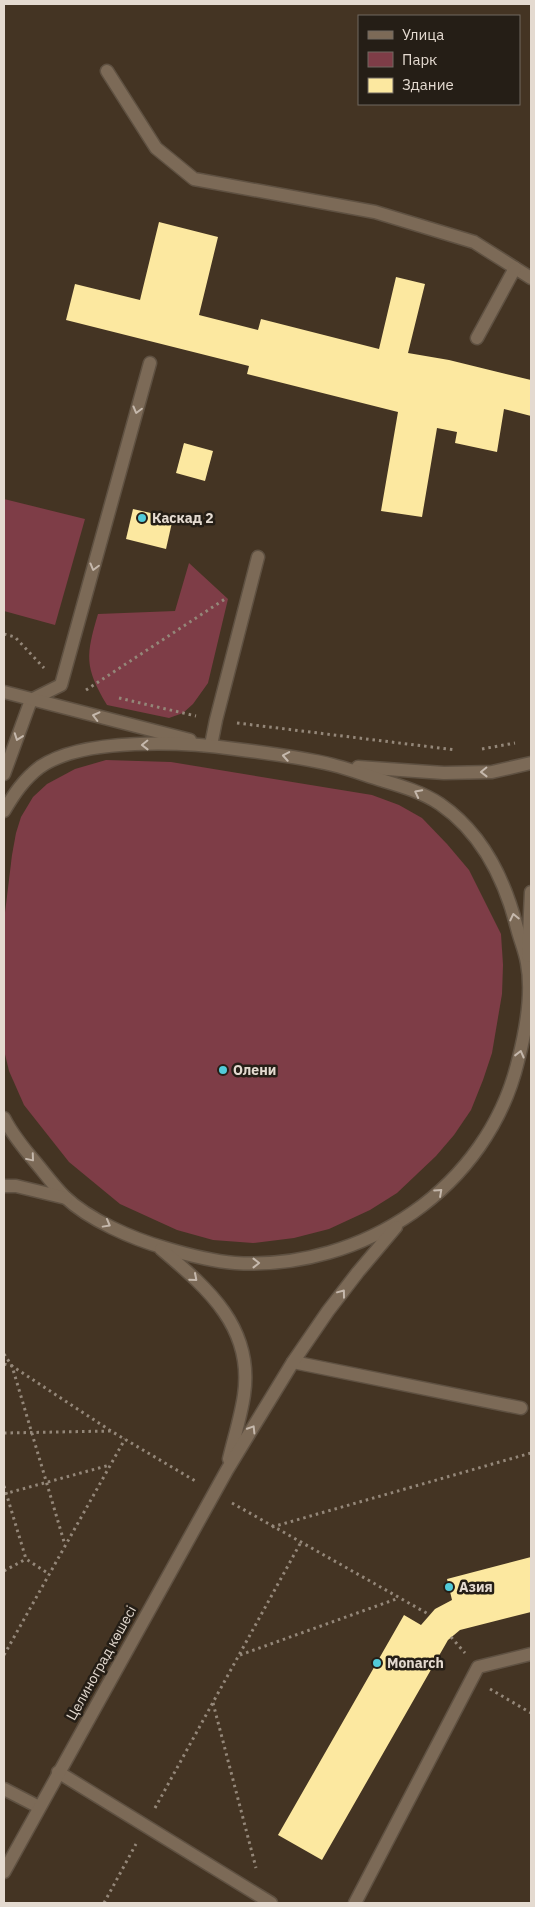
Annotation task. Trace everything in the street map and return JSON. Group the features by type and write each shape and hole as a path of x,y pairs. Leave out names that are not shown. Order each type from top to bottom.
{"street":[{"path":"107,71 156,148 194,179 376,212 474,242 531,278"},
{"path":"477,338 515,268"},
{"path":"4,774 31,700 61,685 150,363"},
{"path":"212,745 216,720 258,557"},
{"path":"4,692 212,745 334,765 444,773 492,772 531,763"},
{"path":"4,811 18,787 38,768 58,757 86,749 111,746 144,744 212,745"},
{"path":"334,765 409,788 438,803 463,823 484,850 500,877 512,905 527,964"},
{"path":"4,1118 28,1154 66,1198 86,1213 116,1229 157,1246 197,1258 234,1263 268,1263 333,1253 401,1221 434,1196 467,1165 502,1111 515,1077 528,1013 527,964 531,892"},
{"path":"4,1186 16,1186 66,1198"},
{"name":"Целиноград көшесі","path":"4,1872 227,1470 294,1362 328,1312 358,1272 401,1221"},
{"path":"157,1246 200,1282 221,1306 235,1329 244,1360 244,1394 227,1470"},
{"path":"294,1362 521,1408"},
{"path":"355,1903 478,1667 531,1654"},
{"path":"58,1772 267,1901"},
{"path":"4,1789 39,1807"}],"path":[{"path":"86,690 251,582"},
{"path":"4,634 15,637 61,685 96,692"},
{"path":"114,697 216,720 461,750"},
{"path":"479,750 523,741"},
{"path":"4,1354 12,1366 65,1546"},
{"path":"4,1364 12,1366 111,1431 272,1527 430,1614"},
{"path":"4,1433 111,1431"},
{"path":"4,1655 125,1439"},
{"path":"272,1527 531,1453"},
{"path":"5,1494 111,1465"},
{"path":"4,1486 26,1559 49,1574"},
{"path":"104,1903 301,1542"},
{"path":"4,1571 26,1559"},
{"path":"239,1655 399,1598"},
{"path":"213,1702 267,1901"}],"green space":[{"path":"4,499 85,519 55,625 4,611"},
{"path":"189,563 228,599 208,683 193,704 183,713 169,718 107,705 94,681 89,661 91,640 98,614 175,611"},
{"path":"106,760 171,762 372,795 399,805 422,818 469,870 501,934 502,994 492,1053 471,1110 454,1135 436,1156 397,1193 370,1210 329,1229 294,1238 253,1243 213,1240 177,1230 120,1204 69,1162 24,1105 9,1071 4,1050 4,921 16,833 21,817 33,797 47,784 75,769"}],"building":[{"path":"159,222 218,237 199,315 258,330 261,319 379,349 396,277 425,284 408,353 449,360 531,380 531,416 504,409 497,452 455,443 457,432 437,428 422,517 381,511 398,412 247,374 249,366 66,320 75,284 140,300"},
{"path":"184,443 213,451 205,481 176,473"},
{"path":"133,509 173,518 166,549 126,539"},
{"path":"531,1557 531,1612 460,1630 448,1640 322,1860 278,1835 404,1615 421,1625 435,1609 452,1600 447,1579"}],"place":[{"name":"Каскад 2","path":"142,518"},
{"name":"Олени","path":"223,1070"},
{"name":"Азия","path":"449,1587"},
{"name":"Monarch","path":"377,1663"}]}
